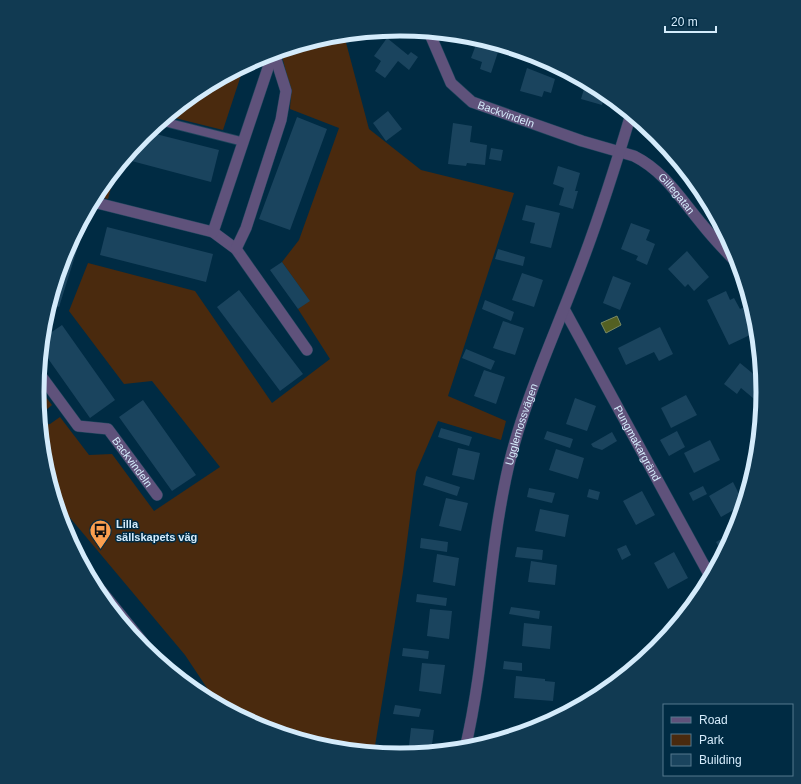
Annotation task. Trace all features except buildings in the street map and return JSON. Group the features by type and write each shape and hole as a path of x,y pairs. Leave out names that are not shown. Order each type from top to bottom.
{"street":[{"name":"Backvindeln","path":"431,38 447,77 457,90 472,102 503,114 620,152"},
{"path":"236,249 246,228 281,120 286,91 276,59"},
{"path":"212,232 272,60"},
{"name":"Ugglemossvägen","path":"466,742 474,701 495,539 510,463 531,395 608,192 629,120"},
{"name":"Gillegatan","path":"620,152 648,163 664,177 700,223 728,253"},
{"path":"98,203 212,232 236,249 307,350"},
{"name":"Pungmakargränd","path":"564,309 708,572"},
{"name":"Backvindeln","path":"45,380 78,426 108,429 157,495"}],"lane":[{"path":"168,123 244,142"}],"green space":[{"path":"345,40 369,129 421,170 514,193 448,396 506,421 501,440 438,421 416,472 403,572 375,747 331,741 286,729 243,711 210,692 185,655 66,513 51,461 46,424 50,424 60,417 89,455 112,454 154,511 220,467 152,381 124,384 69,311 88,263 195,291 272,403 330,359 298,309 309,300 282,262 299,240 339,128 290,109 291,93 282,56 308,48"},
{"path":"241,74 223,130 174,118 203,96"},
{"path":"112,183 108,199 102,197"},
{"path":"44,395 52,405 45,411"}],"shaded area":[{"path":"617,316 621,325 606,333 601,323"}],"place":[{"name":"Lilla sällskapets väg","path":"101,550"}]}
